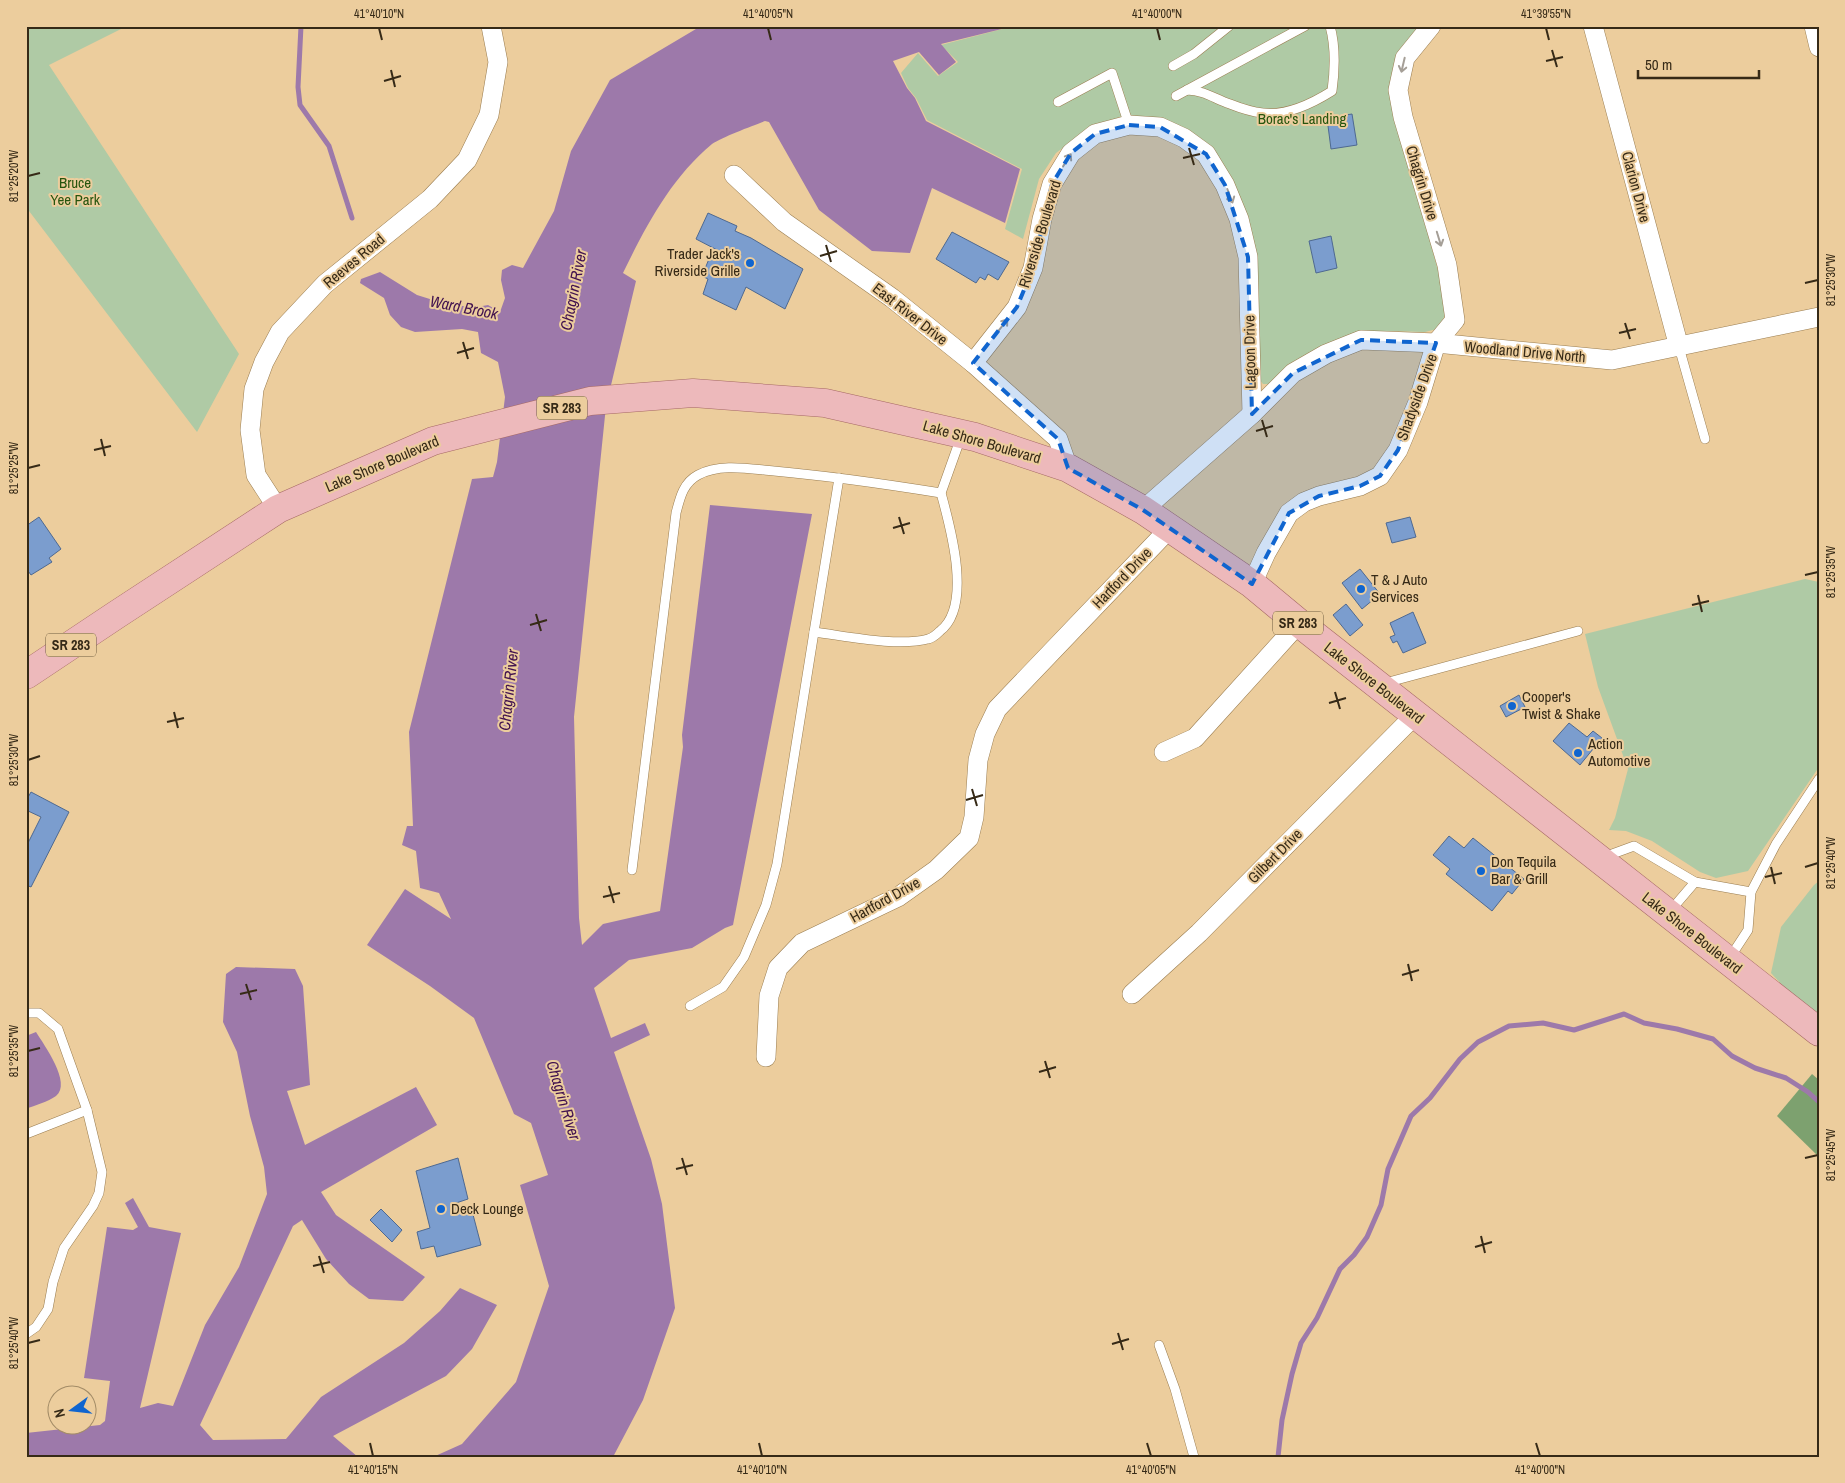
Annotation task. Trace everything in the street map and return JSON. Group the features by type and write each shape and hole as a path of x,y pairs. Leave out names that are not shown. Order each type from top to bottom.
{"main road":[{"name":"Lake Shore Boulevard","path":"26,675 278,510 434,441 590,401 693,393 825,403 962,434 1068,468 1143,510 1252,584 1377,685 1819,1032"}],"street":[{"name":"Reeves Road","path":"278,510 256,475 250,430 254,389 264,362 280,332 325,284 430,199 467,160 489,116 498,62 491,26"},
{"name":"Chagrin Drive","path":"1431,26 1405,58 1398,90 1403,117 1448,274 1455,320 1436,343"},
{"name":"Clarion Drive","path":"1594,26 1679,347"},
{"path":"1814,26 1819,47"},
{"name":"Riverside Boulevard","path":"972,364 1017,307 1033,268 1042,219 1052,184 1071,152 1095,134 1129,125 1160,127 1184,138 1206,154"},
{"name":"Lagoon Drive","path":"1206,154 1225,185 1239,220 1248,257 1252,414"},
{"name":"East River Drive","path":"734,175 784,222 892,298 1058,439 1068,468"},
{"name":"Woodland Drive North","path":"1252,414 1293,373 1326,354 1361,340 1436,343 1612,360 1819,317"},
{"name":"Shadyside Drive","path":"1252,584 1266,552 1289,514 1304,502 1360,486 1380,476 1398,450 1418,402 1436,343"},
{"path":"1143,510 1252,414"},
{"name":"Hartford Drive","path":"766,1057 770,996 778,968 802,943 898,897 936,870 969,838 974,817 978,760 985,734 997,709 1170,528"},
{"path":"1164,752 1196,738 1299,623"},
{"name":"Gilbert Drive","path":"1132,994 1199,933 1415,715"}],"lane":[{"path":"1173,66 1194,54 1229,26"},
{"path":"1176,96 1305,26"},
{"path":"1187,90 1201,91 1230,104 1264,114 1284,112 1313,102 1332,91 1334,42 1330,26"},
{"path":"1058,102 1112,73 1129,125"},
{"path":"1679,347 1705,439"},
{"path":"814,632 907,642 930,639 948,625 955,604 958,572 951,528 941,493 962,434"},
{"path":"632,870 676,513 682,493 688,482 699,474 732,468 839,478 941,493"},
{"path":"690,1006 722,987 744,957 766,905 777,864 839,478"},
{"path":"1377,685 1578,631"},
{"path":"1728,962 1748,930 1751,892 1776,844 1819,779"},
{"path":"1598,859 1634,846 1695,882 1751,892"},
{"path":"1668,914 1695,882"},
{"path":"26,1013 39,1013 58,1029 87,1110 102,1172 99,1193 93,1206 64,1248 48,1309 36,1327 26,1334"},
{"path":"26,1134 87,1110"},
{"path":"1159,1345 1175,1388 1194,1457"}],"highlighted area":[{"path":"1129,125 1160,127 1206,154 1225,185 1248,257 1252,414 1293,373 1361,340 1436,343 1398,450 1380,476 1360,486 1319,496 1289,513 1252,584 1143,510 1068,468 1058,439 973,363 1017,307 1033,268 1052,184 1071,153 1095,134"}],"green space":[{"name":"Bruce Yee Park","path":"26,26 127,26 49,65 239,354 197,432 26,207"},
{"name":"Borac's Landing","path":"1014,26 1421,26 1400,55 1391,76 1394,109 1442,285 1446,314 1437,329 1425,332 1386,331 1354,335 1272,384 1263,384 1256,375 1252,263 1214,154 1122,116 1085,131 1056,153 1039,179 1023,239 1005,229 1022,169 927,120 901,73 918,53 938,76 958,62 941,45"},
{"path":"1805,579 1819,582 1819,767 1748,871 1716,878 1700,872 1652,841 1626,831 1609,830 1615,818 1628,769 1598,687 1585,634"},
{"path":"1819,881 1819,1016 1797,1001 1771,973 1781,927"},
{"path":"1812,1074 1819,1080 1819,1157 1777,1116"}],"water":[{"name":"Chagrin River","path":"701,26 1014,26 941,44 956,62 939,75 919,52 893,61 926,121 1020,169 1005,223 932,188 910,253 872,251 819,210 769,122 765,121 717,141 697,157 672,187 650,220 623,273 636,281 606,406 574,717 579,918 582,945 603,924 660,911 683,747 682,735 710,505 812,514 733,925 692,948 629,960 594,988 611,1038 645,1023 650,1035 614,1052 651,1159 662,1204 675,1308 643,1400 613,1457 433,1457 462,1444 516,1382 549,1286 520,1185 548,1175 531,1123 514,1114 474,1018 430,986 367,945 405,889 451,919 439,893 420,888 416,851 402,845 407,826 413,826 409,732 472,479 493,477 497,462 505,397 498,362 481,353 478,332 462,329 415,332 401,327 390,315 384,298 360,283 361,279 380,272 417,295 449,305 477,307 488,305 500,312 505,298 501,280 502,270 512,265 523,268 554,211 571,151 610,80"},
{"path":"236,967 295,969 303,986 310,1085 287,1091 305,1145 416,1087 437,1125 321,1192 336,1215 425,1277 403,1301 369,1299 349,1284 326,1259 302,1220 293,1226 200,1425 213,1440 286,1439 321,1397 404,1343 440,1311 460,1288 497,1305 472,1349 446,1376 333,1436 358,1457 26,1457 26,1433 48,1431 48,1436 98,1436 98,1425 105,1421 110,1381 84,1378 107,1227 133,1230 138,1227 125,1203 133,1198 149,1227 181,1233 140,1408 158,1403 173,1406 205,1325 239,1267 267,1194 264,1167 250,1116 237,1052 223,1022 226,974"},
{"path":"36,1032 59,1073 60,1090 53,1098 26,1109 26,1036"}],"building":[{"path":"1352,114 1357,145 1331,149 1327,118"},
{"name":"Trader Jack's Riverside Grille","path":"708,213 737,226 735,231 751,238 803,269 785,309 746,287 736,310 703,294 708,279 702,276 711,254 718,257 721,252 696,239"},
{"path":"952,232 1009,262 998,280 988,274 985,280 980,277 976,283 936,259"},
{"path":"1331,236 1337,268 1316,273 1309,241"},
{"path":"39,517 61,549 49,558 52,562 31,575 26,568 26,526"},
{"path":"1410,517 1416,537 1392,543 1386,523"},
{"name":"T & J Auto Services","path":"1360,569 1380,594 1362,609 1342,583"},
{"path":"1346,604 1363,625 1350,636 1333,615"},
{"path":"1413,612 1426,643 1403,653 1397,641 1393,643 1390,637 1395,635 1390,623"},
{"name":"Cooper's Twist & Shake","path":"1519,695 1525,707 1506,717 1500,706"},
{"name":"Action Automotive","path":"1569,723 1587,737 1593,731 1602,738 1580,765 1553,741"},
{"path":"31,792 69,812 31,887 26,885 26,847 41,817 26,810 26,801"},
{"name":"Don Tequila Bar & Grill","path":"1449,836 1464,848 1473,838 1524,879 1512,894 1508,891 1492,911 1446,874 1450,869 1433,855"},
{"name":"Deck Lounge","path":"458,1158 468,1199 456,1203 458,1210 471,1207 481,1245 437,1257 434,1246 421,1249 417,1232 430,1228 416,1171"},
{"path":"381,1209 402,1230 392,1242 370,1220"}],"waterway":[{"name":"Ward Brook","path":"301,26 298,87 300,105 329,146 352,218"},
{"path":"1278,1457 1282,1420 1301,1343 1317,1318 1340,1269 1354,1255 1367,1237 1381,1205 1388,1169 1411,1116 1430,1098 1460,1059 1478,1042 1509,1026 1543,1023 1574,1030 1624,1014 1644,1023 1677,1029 1713,1039 1732,1056 1755,1068 1786,1078 1808,1092 1819,1102"}],"place":[{"name":"Trader Jack's Riverside Grille","path":"750,263"},
{"name":"T & J Auto Services","path":"1361,589"},
{"name":"Cooper's Twist & Shake","path":"1512,706"},
{"name":"Action Automotive","path":"1578,753"},
{"name":"Don Tequila Bar & Grill","path":"1481,871"},
{"name":"Deck Lounge","path":"441,1209"}]}
